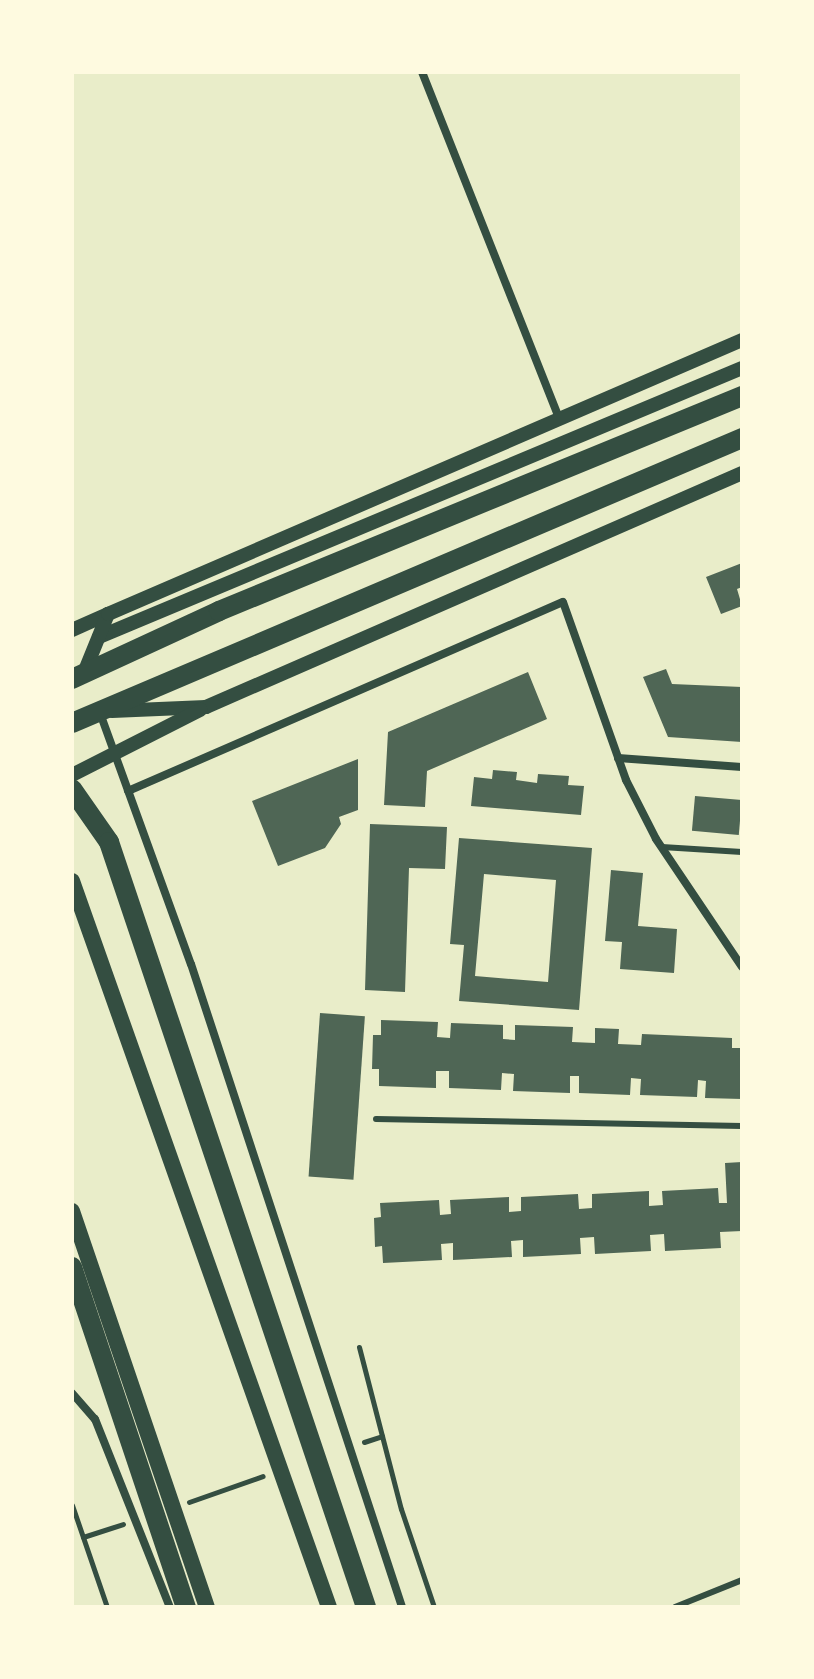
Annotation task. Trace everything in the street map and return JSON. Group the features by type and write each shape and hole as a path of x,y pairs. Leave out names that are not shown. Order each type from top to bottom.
{"main road":[{"path":"78,676 219,611 742,396"},
{"path":"72,723 742,438"},
{"path":"72,789 109,842 366,1607"},
{"path":"72,881 329,1607"},
{"path":"72,1211 207,1607"},
{"path":"72,1267 186,1607"}],"street":[{"path":"422,72 558,416"},
{"path":"72,630 558,416 742,340"},
{"path":"99,637 742,368"},
{"path":"72,775 206,707 742,473"},
{"path":"128,791 563,602 618,758 662,847 742,966"},
{"path":"78,676 108,614"},
{"path":"206,707 99,711 191,964 402,1607"},
{"path":"618,758 742,767"},
{"path":"72,1393 95,1419 170,1607"}],"lane":[{"path":"662,847 742,852"},
{"path":"376,1119 742,1126"},
{"path":"675,1607 742,1580"}],"path":[{"path":"359,1347 401,1509 434,1607"},
{"path":"352,1446 382,1436"},
{"path":"173,1507 277,1472"},
{"path":"72,1505 107,1607"},
{"path":"83,1537 128,1522"}],"building":[{"path":"742,563 742,587 737,589 742,606 721,614 706,577"},
{"path":"666,669 672,684 742,687 742,742 668,737 643,677"},
{"path":"528,672 547,719 427,771 425,807 384,805 388,732"},
{"path":"358,759 358,810 339,817 341,824 325,848 278,866 252,801"},
{"path":"493,770 517,772 516,780 537,783 538,774 569,776 568,785 584,786 581,815 471,806 474,777 492,779"},
{"path":"695,796 742,800 739,835 692,831"},
{"path":"370,824 447,827 445,869 409,868 405,992 365,990"},
{"path":"459,838 592,848 579,1010 459,1001 464,945 450,944","holes":["484,874 556,880 548,982 475,976"]},
{"path":"611,870 643,873 638,926 677,929 674,973 620,969 622,942 605,941"},
{"path":"320,1013 365,1016 353,1180 309,1177"},
{"path":"381,1020 438,1022 437,1037 450,1038 451,1023 503,1025 503,1039 515,1040 515,1025 573,1027 572,1042 595,1043 595,1028 619,1029 618,1044 641,1045 642,1034 732,1038 732,1048 742,1048 742,1099 705,1098 706,1081 698,1080 697,1097 640,1095 641,1079 631,1078 630,1095 579,1093 579,1076 570,1076 570,1093 513,1091 514,1074 502,1073 501,1090 449,1088 449,1071 436,1071 436,1088 379,1086 379,1069 372,1069 373,1035 381,1035"},
{"path":"742,1162 742,1231 720,1232 721,1248 665,1251 664,1234 650,1235 651,1251 595,1254 594,1237 580,1238 581,1254 523,1257 523,1240 511,1241 512,1257 453,1260 453,1243 441,1244 442,1260 383,1263 382,1246 375,1247 374,1218 381,1217 380,1203 439,1200 440,1215 451,1214 450,1200 509,1197 509,1212 521,1211 521,1197 578,1194 579,1209 592,1208 592,1194 649,1191 649,1206 663,1205 662,1191 718,1188 719,1203 727,1203 725,1163"}]}
